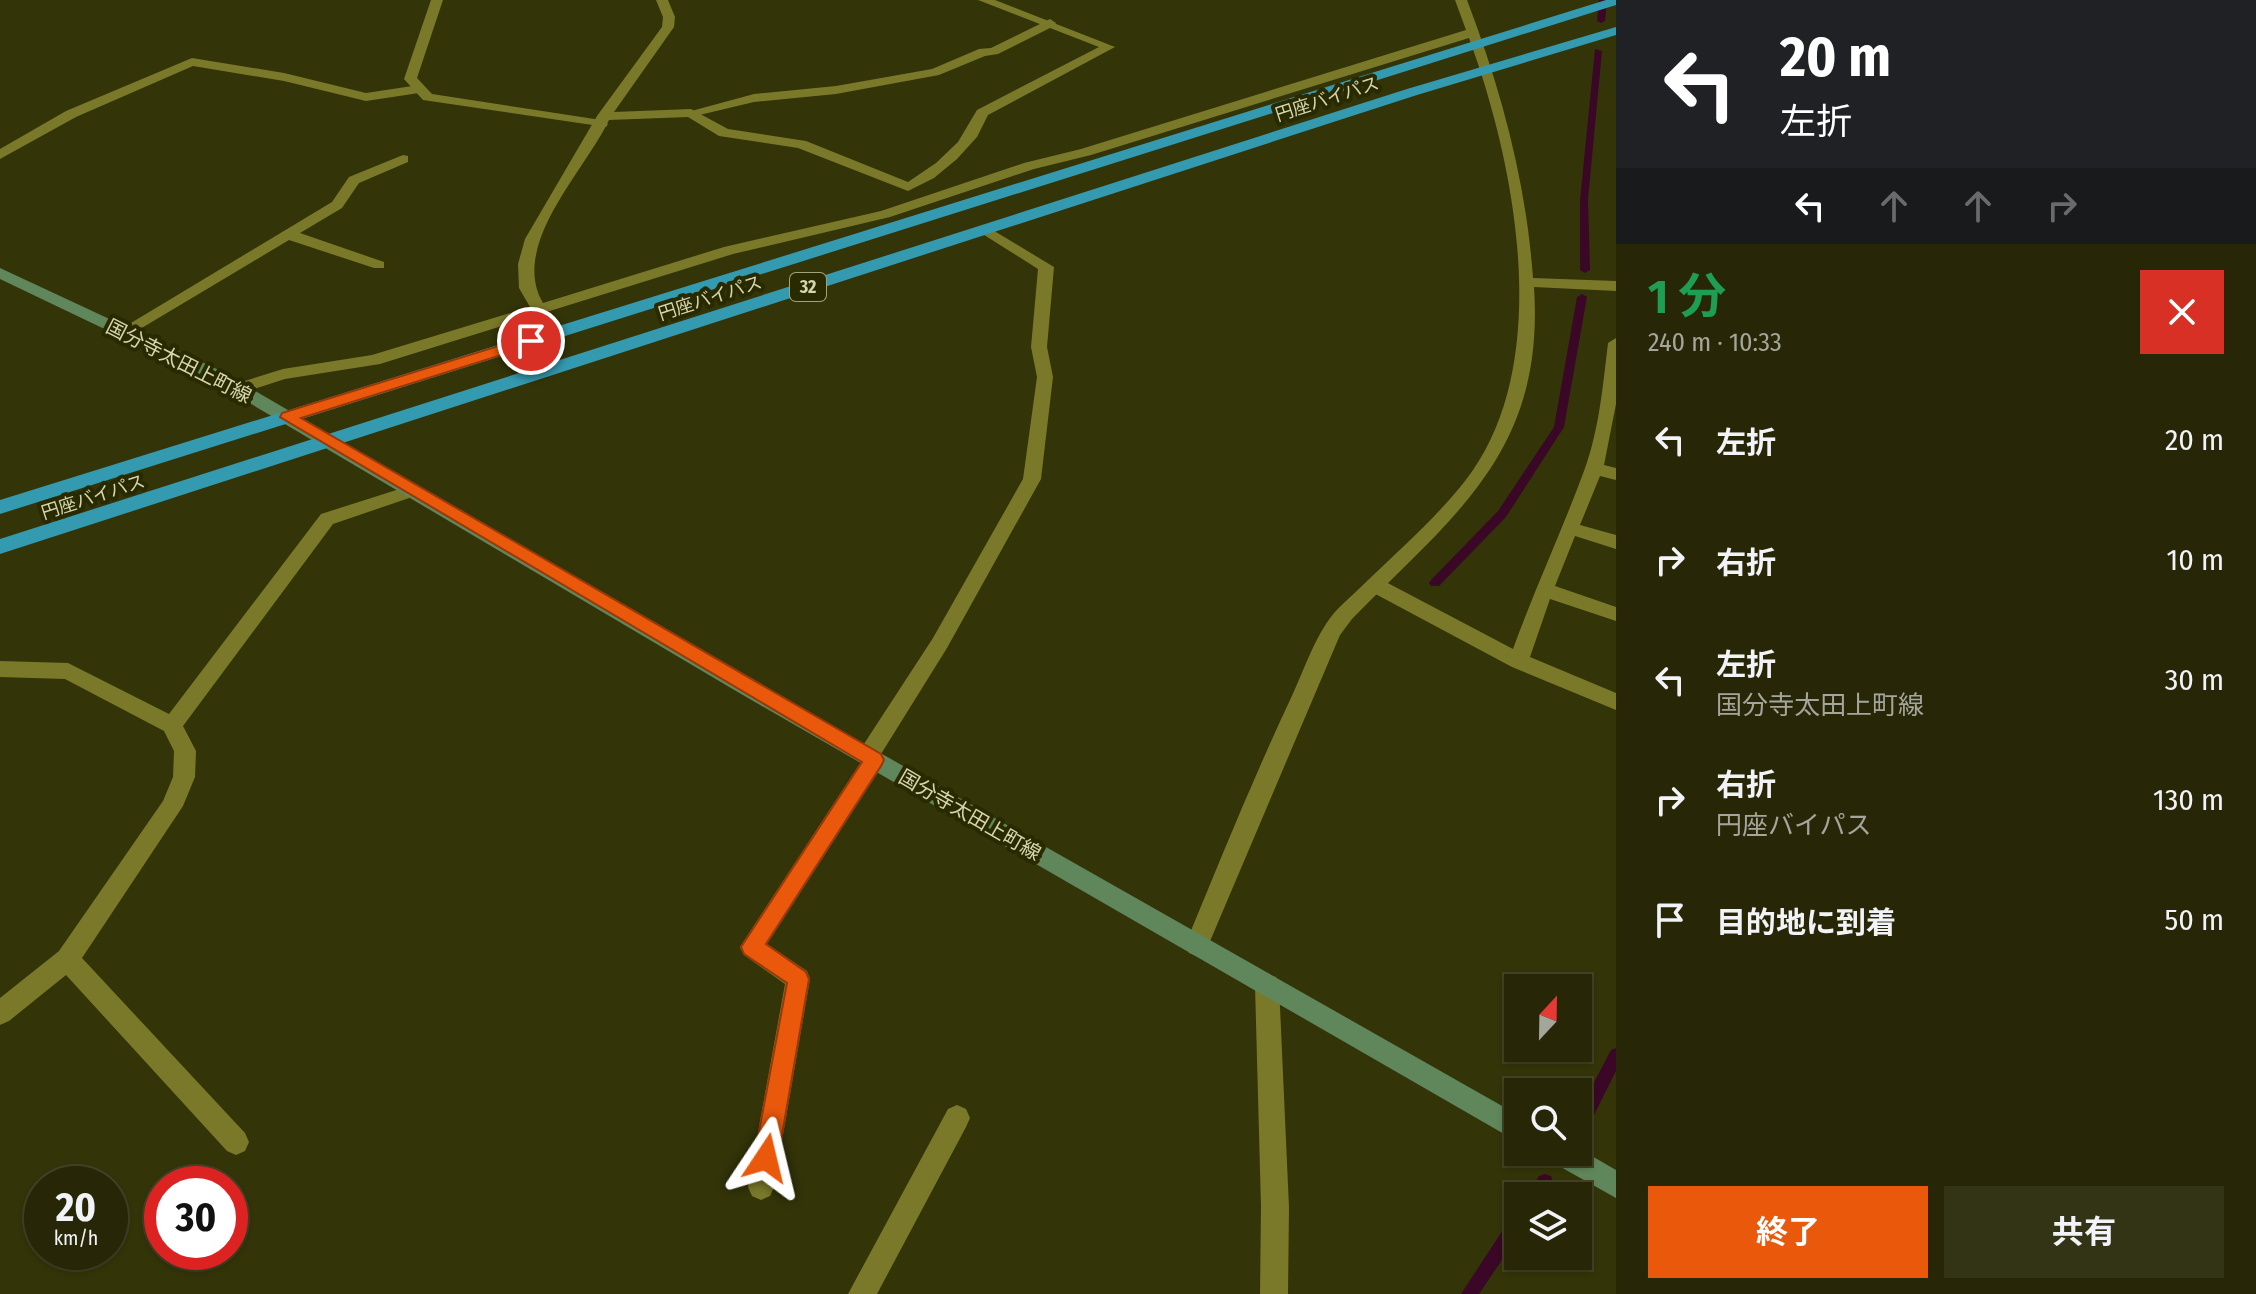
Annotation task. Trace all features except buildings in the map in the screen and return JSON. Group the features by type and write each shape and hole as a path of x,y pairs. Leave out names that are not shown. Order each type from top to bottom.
{"highway":[{"name":"円座バイパス","path":"0,507 1476,38 1616,1"},
{"name":"円座バイパス","path":"0,547 1485,70 1616,31"}],"main road":[{"name":"国分寺太田上町線","path":"0,273 124,332 288,417 871,758 1504,1121"},
{"path":"1583,1166 1616,1185"}],"street":[{"path":"437,0 410,79 428,97 444,102 602,120 677,111 691,113 754,98 836,90 935,72 983,52 994,51 1050,23"},
{"path":"539,309 527,297 523,263 531,238 602,120 668,27 669,17 662,0"},
{"path":"691,113 724,133 801,144 908,187 928,179 979,126 982,113 1109,47 984,0"},
{"path":"1197,945 1281,742 1337,623 1441,520 1485,467 1514,405 1525,364 1528,282 1508,146 1498,104 1461,0"},
{"path":"238,389 283,374 374,360 729,250 885,214 1029,166 1476,38"},
{"path":"0,155 71,114 192,62 284,77 366,97 419,89"},
{"path":"124,332 337,205 354,180 403,159"},
{"path":"761,1187 798,979 752,947 940,643 1032,479 1045,377 1039,347 1046,267 986,230"},
{"path":"287,234 379,265"},
{"path":"1528,282 1616,286"},
{"path":"1519,661 1569,528 1594,468 1607,448 1616,343"},
{"path":"1594,468 1616,474"},
{"path":"172,725 327,519 412,491"},
{"path":"1569,528 1616,542"},
{"path":"1375,585 1519,661 1616,702"},
{"path":"1544,590 1616,614"},
{"path":"0,669 68,671 172,725 185,751 184,777 172,806 67,959 0,1013"},
{"path":"67,959 236,1142"},
{"path":"1267,985 1275,1207 1274,1294"},
{"path":"862,1294 957,1118"}],"waterway":[{"path":"1601,21 1603,0"},
{"path":"1585,270 1584,200 1598,51"},
{"path":"1435,583 1502,514 1559,427 1582,297"},
{"path":"1592,1102 1616,1055"},
{"path":"1469,1294 1504,1243"}],"route":[{"path":"531,341 288,417 874,760 752,947 798,979 766,1158"}]}
